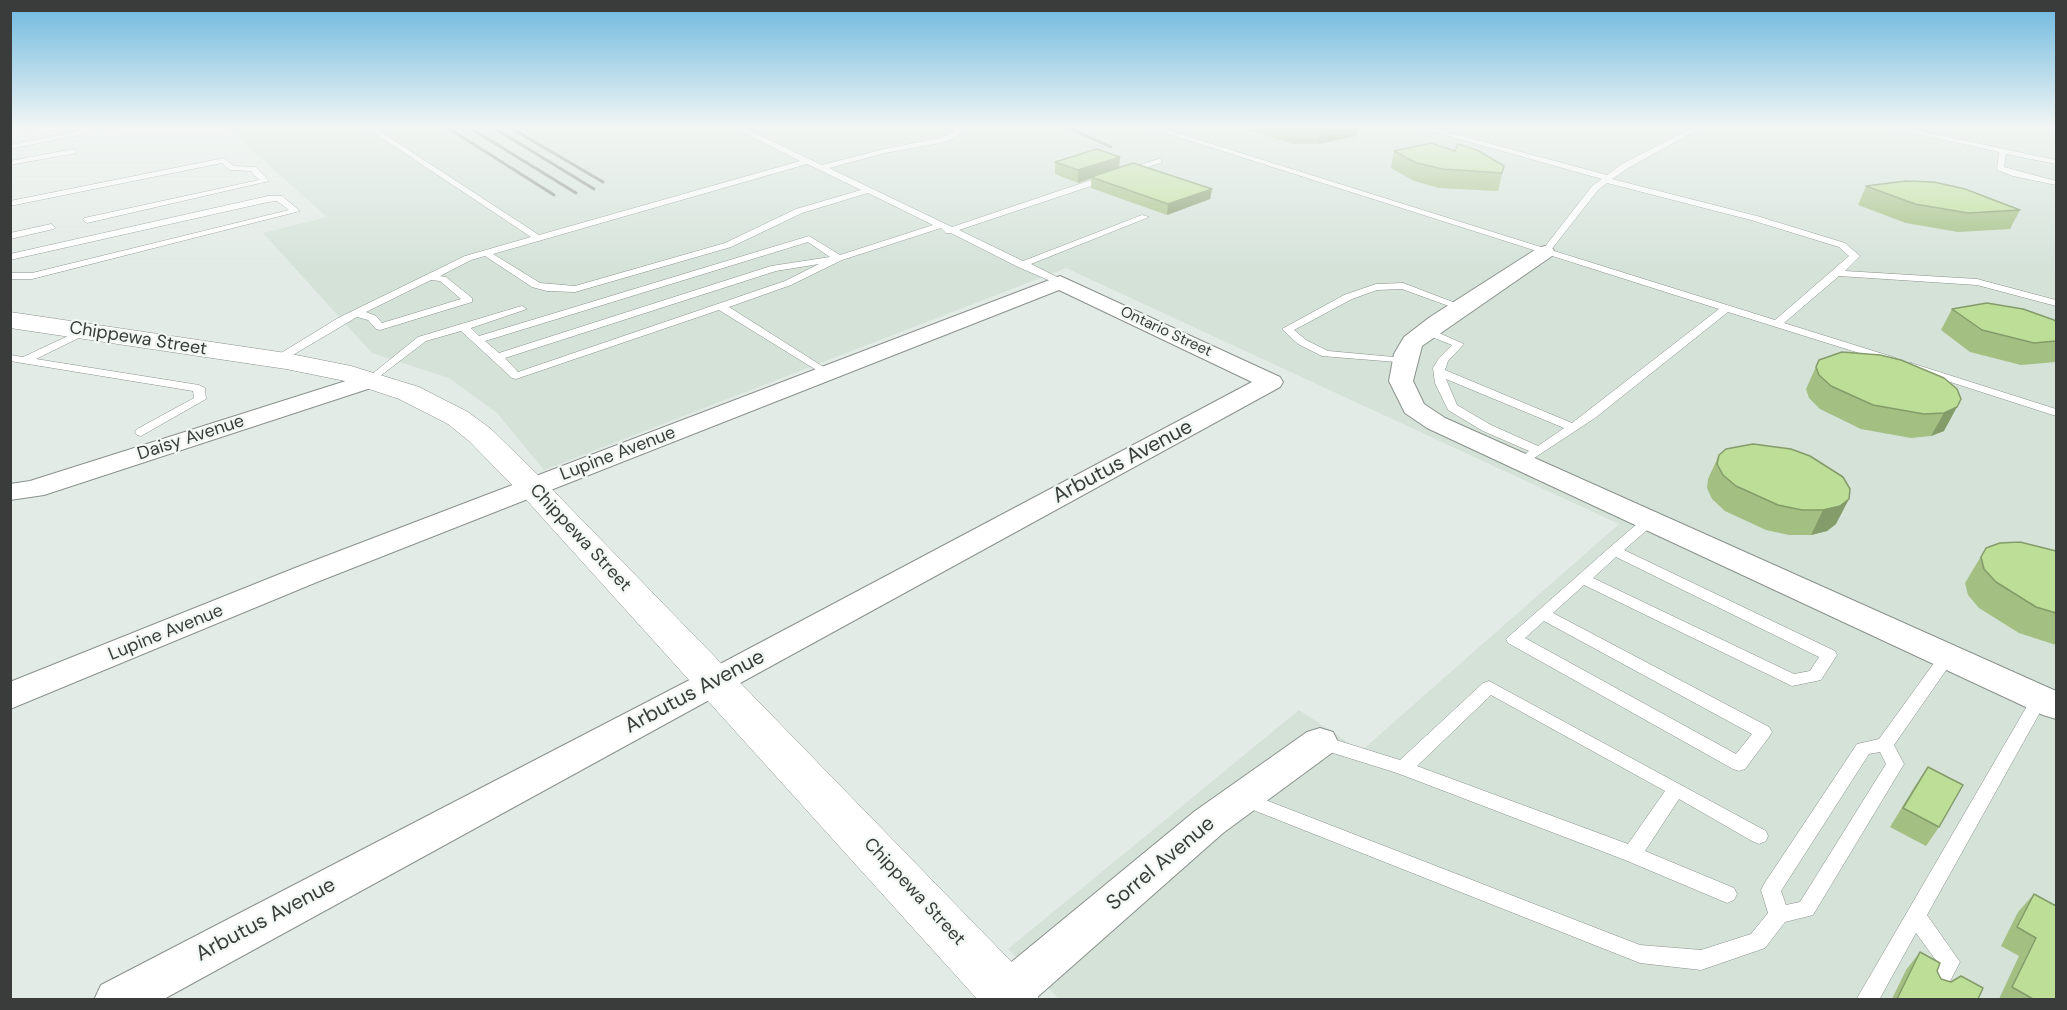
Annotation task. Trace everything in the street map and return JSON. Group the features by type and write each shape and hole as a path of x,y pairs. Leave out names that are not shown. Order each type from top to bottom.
{"main road":[{"name":"Chippewa Street","path":"10,320 277,360 371,380 408,393 458,418 480,435 532,487 717,681 1010,996"}],"street":[{"path":"1545,252 1412,342 1401,381 1414,408 1436,423 1530,456 1650,520 2048,702"},
{"name":"Lupine Avenue","path":"10,696 306,575 1060,282"},
{"name":"Ontario Street","path":"1060,282 1271,382"},
{"name":"Daisy Avenue","path":"10,492 34,489 371,380"},
{"name":"Arbutus Avenue","path":"117,999 717,681 1271,382"},
{"name":"Sorrel Avenue","path":"1010,996 1209,822 1320,742"}],"lane":[{"path":"10,204 150,175"},
{"path":"87,220 265,181 259,175"},
{"path":"442,175 538,238"},
{"path":"277,360 357,313 468,258 761,175"},
{"path":"835,175 1060,282"},
{"path":"949,231 1116,175"},
{"path":"1302,175 1545,252 1603,267 2056,412"},
{"path":"1592,175 1754,218 1842,245 1855,256 1777,322"},
{"path":"1545,252 1595,188 1611,175"},
{"path":"2021,175 2056,183"},
{"path":"486,253 536,285 575,289 728,244 799,211 866,190"},
{"path":"10,257 268,199 279,198 296,211 32,276 10,276"},
{"path":"1021,265 1145,217"},
{"path":"463,327 516,376 722,307 788,283 839,258 939,226"},
{"path":"10,236 51,227"},
{"path":"477,340 808,239 839,258"},
{"path":"496,357 774,268 839,258"},
{"path":"1837,273 1977,282 2056,303"},
{"path":"357,313 372,318 380,327 468,300 443,279 430,277"},
{"path":"1405,361 1326,354 1302,342 1287,329 1348,297 1376,287 1403,286 1461,307"},
{"path":"722,307 826,373"},
{"path":"1426,331 1459,344 1443,360 1439,372 1446,398 1452,407 1530,456 1572,428 1728,307"},
{"path":"371,380 422,339 522,309"},
{"path":"25,360 85,331"},
{"path":"10,358 199,388 200,399 141,432"},
{"path":"1439,372 1572,428"},
{"path":"1543,614 1763,732 1739,764 1514,639 1650,520"},
{"path":"1583,579 1792,680 1815,676 1829,655 1614,551"},
{"path":"1779,915 1771,890 1863,749 1885,744 1948,656"},
{"path":"1403,768 1489,687 1759,836"},
{"path":"1867,999 1915,915 2048,702"},
{"path":"1320,742 1403,768 1632,854 1727,894"},
{"path":"1241,798 1640,954 1701,960 1758,941 1779,915 1806,909 1895,765 1885,744"},
{"path":"1632,854 1676,789"},
{"path":"1915,915 1950,962 1935,988"}],"shaded area":[{"path":"280,175 2056,175 2056,999 1059,999 1008,949 1299,710 1361,751 1619,524 1066,268 544,470 497,413 449,378 372,353 263,233 327,217"}],"building":[{"path":"1170,175 1212,189 1168,204 1091,177"},
{"path":"1906,181 1934,182 1965,189 2020,210 1968,213 1915,204 1866,186"},
{"path":"1987,303 2023,309 2054,320 2056,322 2056,341 2034,343 1982,330 1952,309"},
{"path":"1842,352 1880,355 1901,360 1944,378 1957,389 1961,399 1957,407 1944,413 1924,414 1873,405 1831,386 1819,375 1816,367 1819,360"},
{"path":"1753,444 1791,449 1810,456 1843,477 1850,489 1849,499 1840,506 1823,510 1802,510 1778,505 1736,486 1723,475 1717,464 1719,455 1726,449"},
{"path":"2020,542 2056,551 2056,613 2036,607 1996,582 1984,569 1981,557 1986,548 2000,543"},
{"path":"1928,767 1963,785 1939,827 1903,808"},
{"path":"2034,894 2056,906 2056,999 2033,999 2012,987 2036,938 2017,927"},
{"path":"1920,952 1940,963 1937,971 1941,979 1951,982 1961,976 1983,988 1978,999 1897,999"}],"railway":[{"path":"523,175 554,195"},
{"path":"547,175 576,193"},
{"path":"571,175 594,189"},
{"path":"591,175 603,182"}]}
